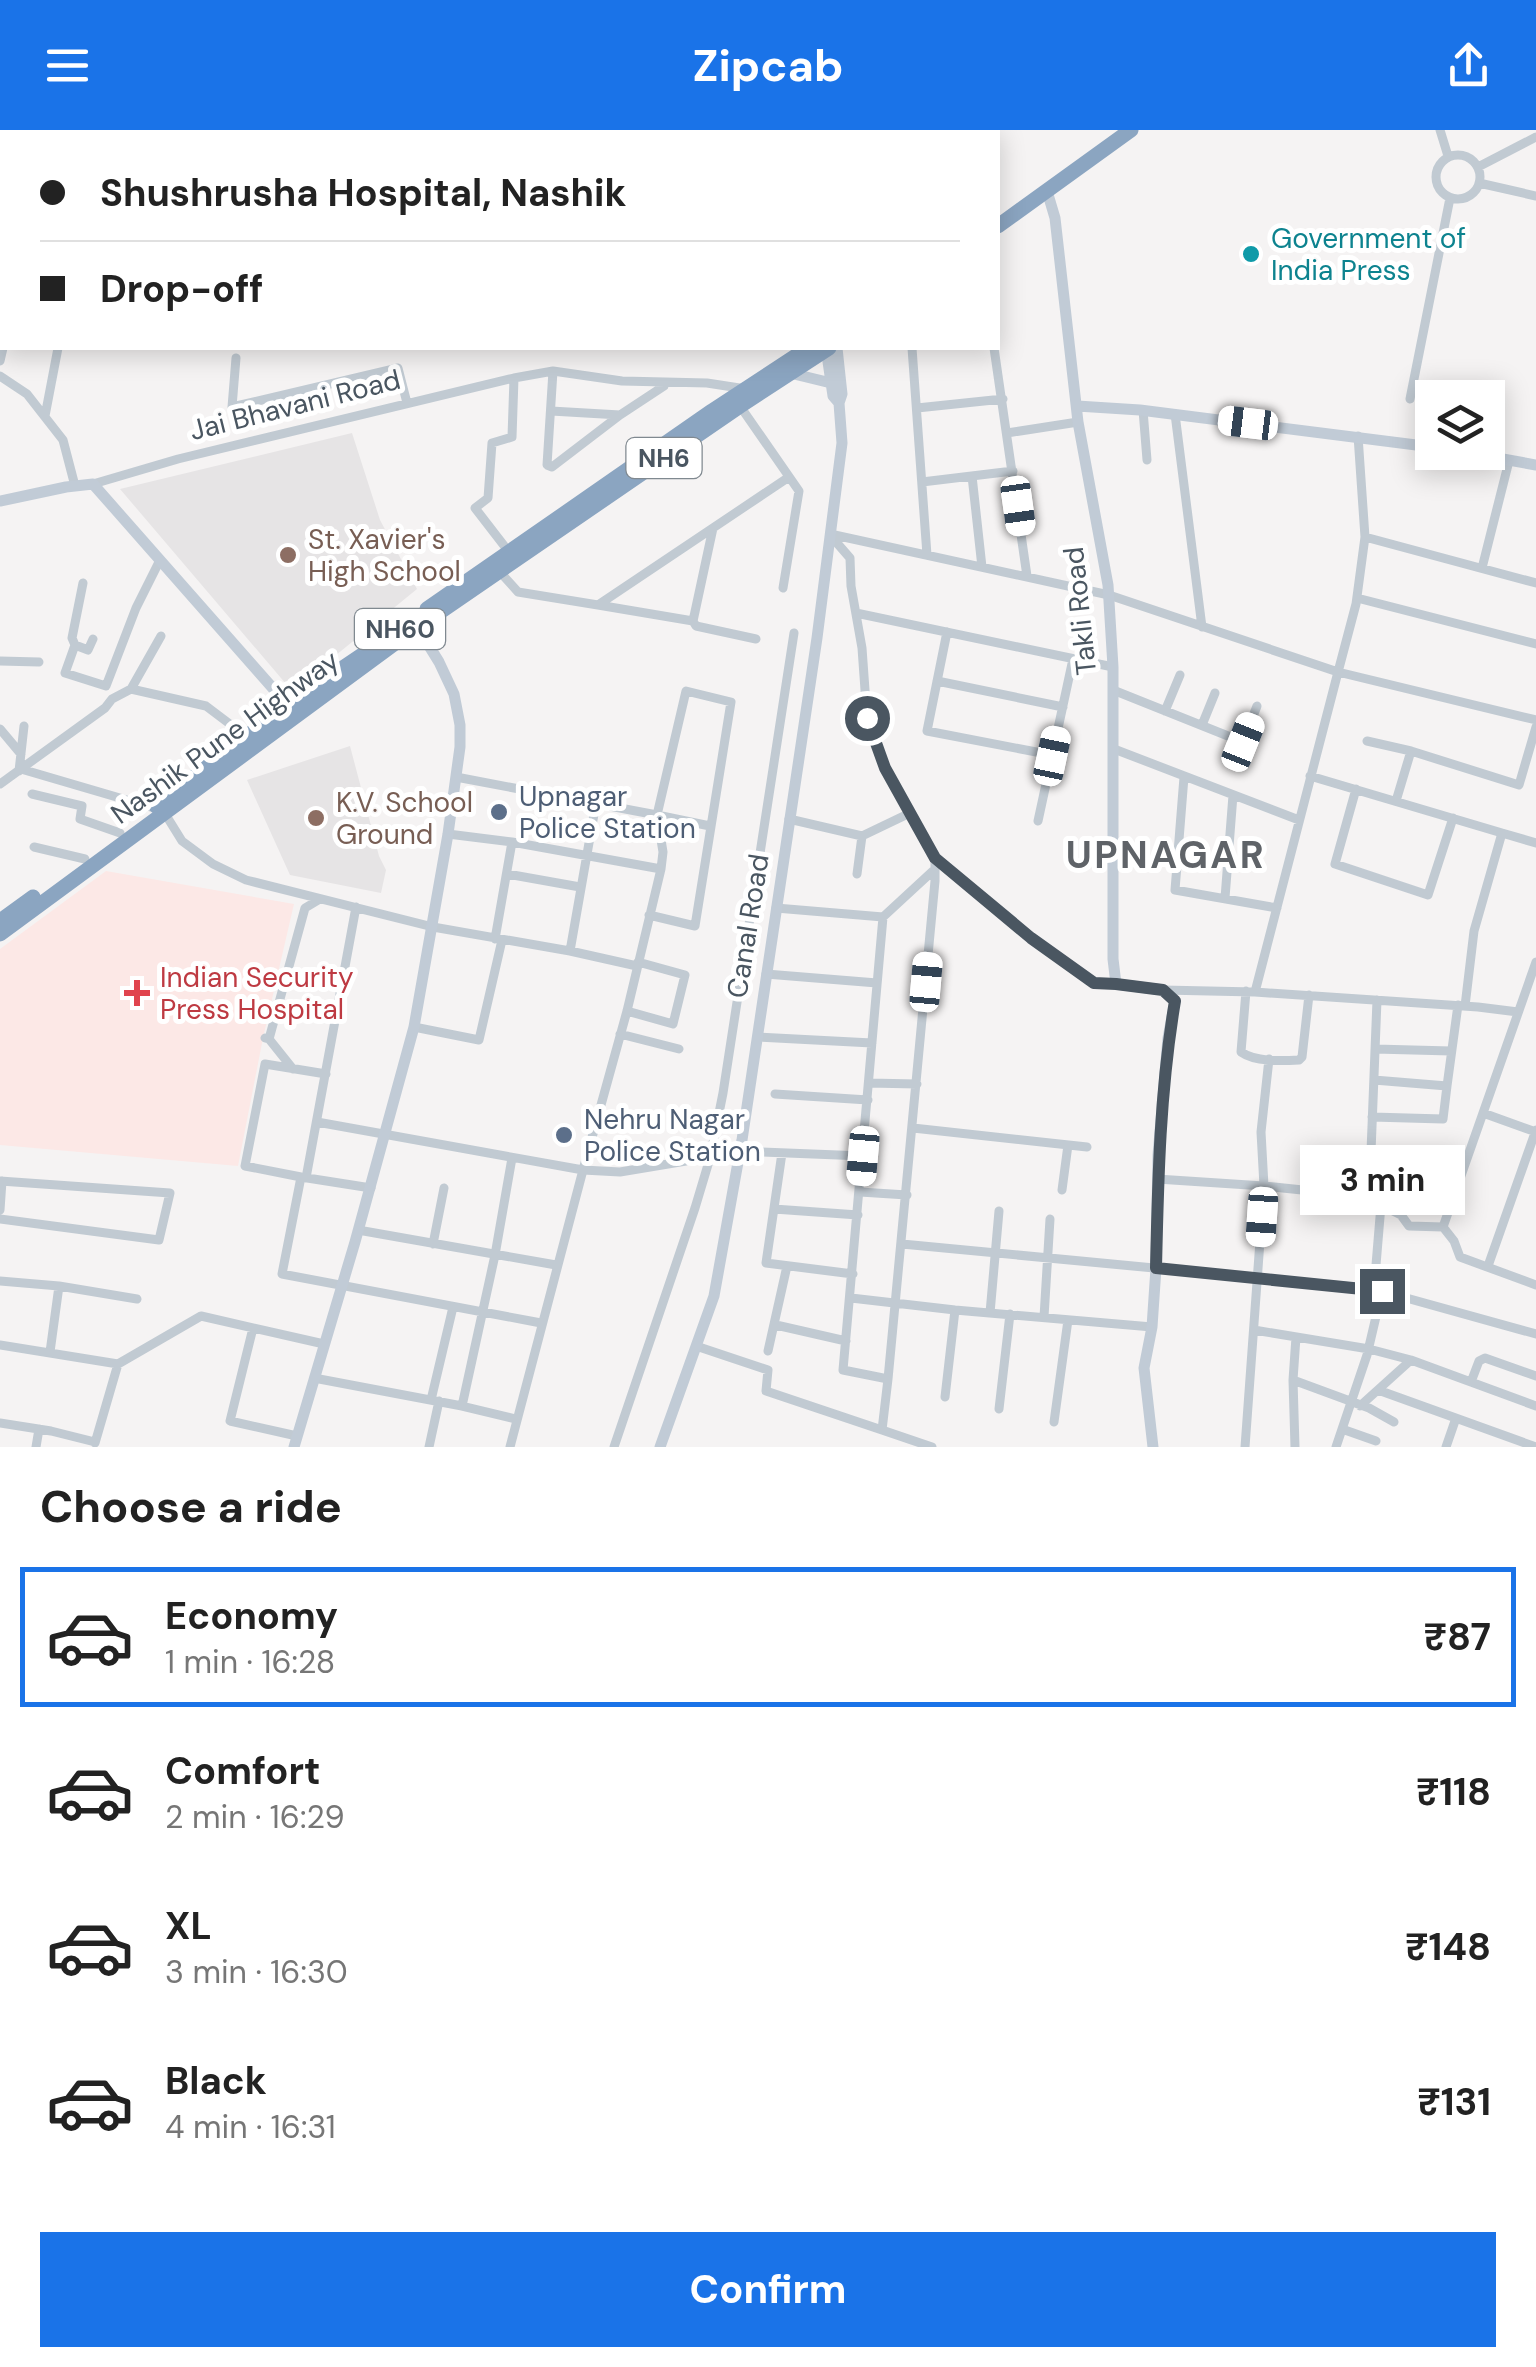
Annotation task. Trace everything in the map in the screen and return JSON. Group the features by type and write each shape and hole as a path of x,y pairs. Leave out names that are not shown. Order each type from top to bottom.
{"highway":[{"path":"1000,215 1118,130"},
{"path":"1000,225 1131,130"},
{"name":"Nashik Pune Highway","path":"0,934 292,710 509,552 805,350"},
{"name":"Nashik Pune Highway","path":"0,921 120,833 159,810 247,737 418,628 827,350"}],"street":[{"path":"1440,130 1448,156"},
{"path":"1478,167 1536,137"},
{"path":"1448,156 1469,157 1478,167 1480,183 1470,196 1450,198 1439,190 1437,168 1448,156"},
{"path":"1480,183 1536,196"},
{"name":"Takli Road","path":"1047,191 1056,218 1078,422 1108,595 1113,690 1116,984"},
{"path":"1410,400 1450,198"},
{"path":"45,416 58,350"},
{"name":"Canal Road","path":"830,350 831,384 838,403"},
{"name":"Canal Road","path":"660,1447 714,1296 740,1151 817,638 842,443 838,403 842,394 831,350"},
{"path":"912,350 927,555"},
{"path":"994,350 1027,576"},
{"path":"236,358 232,407 398,368 407,403"},
{"path":"553,371 547,465 552,467 666,384"},
{"name":"Jai Bhavani Road","path":"0,501 94,484 178,459 553,371 622,381 707,383 747,389"},
{"path":"790,373 831,384"},
{"path":"0,376 27,394 63,440 75,486"},
{"path":"509,552 475,508 488,498 492,443 512,437 514,378"},
{"path":"916,408 1002,400"},
{"path":"740,406 800,492 783,588"},
{"path":"1077,406 1143,410 1415,444"},
{"path":"1143,410 1147,460"},
{"path":"550,411 620,416"},
{"path":"1175,414 1202,626"},
{"path":"1008,433 1078,422"},
{"path":"1309,995 1299,1060 1247,1056 1241,1052 1251,992 1357,598 1365,536 1358,436"},
{"path":"1505,459 1536,466"},
{"path":"1482,568 1509,460"},
{"path":"922,482 1013,471"},
{"path":"598,605 789,476"},
{"path":"972,476 982,567"},
{"path":"94,484 292,710"},
{"path":"713,527 693,621 696,626 756,639"},
{"path":"830,534 1108,595 1338,672 1536,724 1519,784 1366,741"},
{"path":"830,534 850,558 867,718 885,768 935,864 1080,974 1094,983 1163,990 1309,995 1518,1012"},
{"path":"1365,536 1536,583"},
{"path":"105,708 106,686 136,608 160,560"},
{"path":"500,572 518,592 693,621"},
{"path":"83,584 72,638 74,645 65,673 106,686"},
{"path":"1357,598 1536,644"},
{"path":"856,614 1112,668"},
{"path":"252,1328 230,1421 296,1441 414,1027 448,834 460,725 454,694 418,628"},
{"path":"946,632 927,731 1052,756"},
{"path":"614,1447 710,1158 724,1092 794,633"},
{"path":"0,784 105,708 112,698 131,689 161,636"},
{"path":"74,645 88,650 93,639"},
{"path":"1038,821 1073,659"},
{"path":"0,661 39,662"},
{"path":"1164,710 1180,676"},
{"path":"937,681 1063,707"},
{"path":"131,689 206,706 247,737"},
{"path":"1113,690 1243,742 1257,706"},
{"path":"510,1447 660,869 663,852 657,815 686,691 731,702 695,926 649,915"},
{"path":"1202,726 1215,694"},
{"path":"20,770 24,726"},
{"path":"0,729 21,754"},
{"path":"1114,749 1299,820"},
{"path":"1396,801 1410,751"},
{"path":"20,770 159,810 182,841 213,864 246,880 433,927 686,975 673,1024 626,1011"},
{"path":"1184,776 1175,890 1276,908"},
{"path":"1310,776 1536,842"},
{"path":"456,777 710,826"},
{"path":"1356,790 1335,864 1428,895 1453,818"},
{"path":"32,794 82,806 80,819 120,833"},
{"path":"1225,898 1233,795"},
{"path":"570,951 596,803"},
{"path":"789,819 862,836 910,813"},
{"path":"1372,1116 1443,1118 1474,931 1502,833"},
{"path":"448,834 660,869"},
{"path":"857,874 862,836"},
{"path":"414,1027 480,1040 512,842"},
{"path":"34,847 85,859"},
{"path":"888,1379 843,1370 882,917 935,864"},
{"path":"882,1430 935,864"},
{"path":"507,874 580,887"},
{"path":"293,1068 266,1038 306,908 320,898"},
{"path":"356,908 317,1122 282,1274 541,1323"},
{"path":"776,908 882,917"},
{"path":"1443,1227 1536,962"},
{"path":"766,974 877,983"},
{"path":"1153,1447 1144,1368 1152,1326 1157,1179 1166,1058 1175,1001 1163,990"},
{"path":"1336,1447 1355,1404 1378,1290 1381,1205 1370,1177 1378,1000"},
{"path":"620,1034 680,1049"},
{"path":"757,1037 872,1042"},
{"path":"1375,1049 1452,1051"},
{"path":"1245,1447 1264,1186 1261,1132 1269,1059"},
{"path":"326,1074 266,1064 245,1166 370,1188"},
{"path":"1374,1080 1447,1086"},
{"path":"869,1083 917,1084"},
{"path":"775,1094 868,1100"},
{"path":"1483,1112 1536,1131 1488,1266"},
{"path":"317,1122 583,1170 620,1172 740,1151 863,1156"},
{"path":"913,1128 1086,1146"},
{"path":"1062,1190 1068,1145"},
{"path":"782,1153 766,1263 853,1274"},
{"path":"462,1406 512,1158"},
{"path":"1157,1179 1360,1196 1376,1194"},
{"path":"0,1210 1,1181 170,1193 159,1240 0,1219"},
{"path":"433,1244 444,1188"},
{"path":"860,1192 907,1195"},
{"path":"1381,1205 1401,1215 1409,1226 1443,1227"},
{"path":"774,1208 858,1215"},
{"path":"990,1313 999,1211"},
{"path":"1044,1317 1050,1219"},
{"path":"1443,1227 1460,1258 1536,1285"},
{"path":"358,1230 556,1266"},
{"path":"902,1244 1378,1290 1536,1334"},
{"path":"768,1351 787,1266"},
{"path":"0,1281 137,1299"},
{"path":"50,1352 59,1286"},
{"path":"851,1298 1152,1326"},
{"path":"430,1447 453,1307"},
{"path":"946,1397 956,1310"},
{"path":"998,1410 1010,1314"},
{"path":"0,1345 118,1364 202,1316 324,1344"},
{"path":"1054,1422 1068,1320"},
{"path":"776,1325 846,1342"},
{"path":"1254,1330 1411,1360 1536,1406"},
{"path":"1294,1447 1296,1337"},
{"path":"696,1346 768,1370 766,1391 932,1447"},
{"path":"1470,1382 1479,1361 1485,1358 1536,1376"},
{"path":"1355,1404 1378,1390 1411,1360"},
{"path":"0,1423 95,1444 118,1364"},
{"path":"314,1378 516,1419"},
{"path":"1293,1380 1394,1422"},
{"path":"1378,1390 1456,1418 1507,1442 1536,1447"},
{"path":"1446,1447 1456,1418"},
{"path":"36,1447 39,1429"},
{"path":"1342,1429 1376,1442"}],"shaded area":[{"name":"St. Xavier's High School","path":"352,433 380,520 417,589 292,691 120,489"},
{"name":"K.V. School Ground","path":"350,746 386,870 381,893 290,875 247,780"},
{"name":"Indian Security Press Hospital","path":"106,871 294,904 238,1166 0,1145 0,949"}],"place":[{"name":"Government of India Press","path":"1251,254"},
{"name":"St. Xavier's High School","path":"288,555"},
{"name":"Upnagar Police Station","path":"499,812"},
{"name":"K.V. School Ground","path":"316,818"},
{"name":"Indian Security Press Hospital","path":"137,993"},
{"name":"Nehru Nagar Police Station","path":"564,1135"}],"district":[{"name":"UPNAGAR","path":"1166,855"}],"route":[{"path":"867,718 885,768 935,858 1031,938 1094,983 1163,990 1175,1001 1158,1155 1156,1268 1382,1291"}]}
